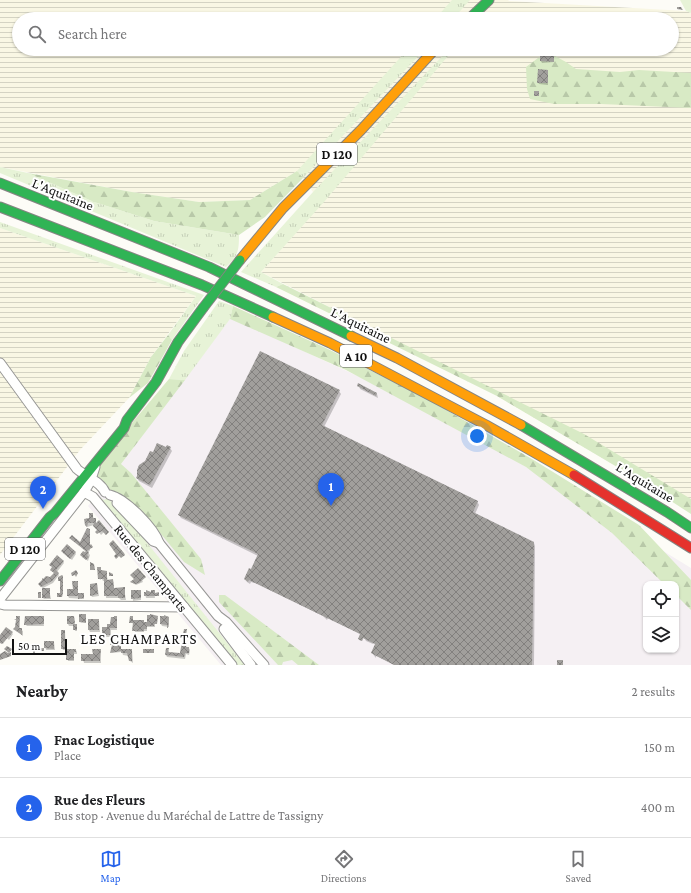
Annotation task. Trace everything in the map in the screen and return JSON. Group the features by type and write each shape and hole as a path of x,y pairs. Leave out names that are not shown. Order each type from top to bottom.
{"main road":[{"path":"468,12 479,0"},
{"path":"476,12 489,0"},
{"name":"D 120","path":"0,581 50,516 51,510 86,475 120,425 127,420 156,382 178,342 240,260 283,208 361,130 430,56"},
{"name":"L'Aquitaine","path":"0,183 209,267 397,358 522,426 654,504 691,528"},
{"name":"A 10","path":"0,207 202,285 330,343 493,429 566,470 691,548"},
{"path":"50,516 55,513 86,475 96,460 124,428 127,420"}],"street":[{"name":"Rue des Champarts","path":"0,363 77,469 107,494"},
{"path":"0,599 86,490 86,475"},
{"name":"Rue des Champarts","path":"74,489 79,487 115,497 137,514 157,537 159,544 218,616 226,622 264,665"},
{"name":"Rue des Champarts","path":"86,490 232,665"},
{"path":"0,604 184,607"},
{"name":"Rue des Champarts","path":"218,616 223,627 251,665"}],"shaded area":[{"path":"0,0 508,0 686,11 691,13 691,510 453,370 261,272 323,202 313,192 297,171 250,200 199,202 132,192 0,167"},
{"path":"0,228 196,296 151,357 129,398 80,450 0,555"},
{"path":"234,313 262,332 438,413 691,568 691,665 221,665 88,506"}],"green space":[{"path":"452,0 470,0 459,12 441,12"},
{"path":"680,0 691,0 691,13 686,11"},
{"path":"402,56 418,56 303,178 297,171"},
{"path":"442,56 448,56 324,202 261,272 283,284 276,287 241,272 313,192"},
{"path":"555,56 576,69 620,72 639,70 691,73 691,108 601,104 554,104 530,99 527,89 526,67 538,58"},
{"path":"0,167 28,173 94,202 154,221 239,235 237,253 226,267 0,173"},
{"path":"297,171 303,178 265,217 239,235 154,221 94,202 28,173 132,192 199,202 250,200"},
{"path":"0,222 204,295 172,340 168,335 196,296 0,228"},
{"path":"283,284 584,434 691,499 691,514 634,477 497,396 276,287"},
{"path":"219,301 233,306 230,319 185,380 169,379 184,351"},
{"path":"233,306 328,349 427,399 532,459 639,525 691,580 691,610 679,598 679,581 661,581 612,533 526,467 346,370 230,319"},
{"path":"168,335 172,340 148,383 129,398 151,357"},
{"path":"169,379 185,380 121,464 131,473 201,559 205,575 184,562 142,511 104,486 98,477 98,468 131,424"},
{"path":"100,497 104,500 107,498 120,509 245,665 236,665"},
{"path":"219,595 225,595 319,665 298,665 292,660 283,662 282,665 278,665 219,602"}],"building":[{"path":"677,7 681,7 683,10 677,9"},
{"path":"540,56 554,56 554,62 540,61"},
{"path":"538,69 548,70 548,83 537,83"},
{"path":"534,91 539,91 539,96 534,96"},
{"path":"260,351 340,390 322,425 478,501 473,512 534,542 532,665 394,665 371,653 375,644 363,638 362,641 358,639 360,634 249,580 248,582 244,579 249,568 251,569 258,554 178,515"},
{"path":"358,383 377,393 376,396 357,386"},
{"path":"157,443 166,447 167,445 171,447 150,485 136,478 137,470 139,465 145,461 150,451 153,452"},
{"path":"89,513 93,513 93,518 96,518 96,523 99,520 109,532 106,535 102,531 97,534 95,532 97,530 93,526 94,523 88,523 87,527 85,525 84,519 89,518"},
{"path":"87,528 90,529 90,545 91,544 93,547 87,551 89,553 87,555 89,557 86,560 80,555 83,551 86,551 69,538 72,535 80,542"},
{"path":"113,540 125,555 121,558 119,556 116,559 114,556 116,554 109,544"},
{"path":"67,544 76,552 70,559 61,551"},
{"path":"57,555 64,561 56,570 59,573 52,581 41,587 38,584 42,578 43,579 46,576 50,577 54,573 50,570 52,567 49,565"},
{"path":"90,562 94,564 95,570 90,570"},
{"path":"97,567 101,567 101,570 107,571 107,580 113,579 114,588 125,587 125,598 118,598 118,596 104,596 104,579 98,579"},
{"path":"138,568 146,577 139,583 135,584 130,582 134,579 130,575"},
{"path":"76,570 78,573 76,577 75,575 72,576 71,573"},
{"path":"109,572 113,574 113,576 109,576"},
{"path":"62,575 63,593 62,597 57,597 57,593 60,593 60,581 58,581 58,577"},
{"path":"72,581 78,581 78,593 84,593 84,598 78,599 78,596 67,596 67,589 73,589"},
{"path":"97,583 98,594 90,596 90,584"},
{"path":"42,588 50,588 50,598 42,598"},
{"path":"131,590 141,590 141,598 131,599"},
{"path":"146,590 151,592 151,590 155,590 155,593 159,592 159,596 144,596 144,592 146,592"},
{"path":"38,592 41,592 41,598 38,598"},
{"path":"79,614 86,614 86,623 79,622"},
{"path":"150,614 158,616 157,624 154,624 154,626 147,626 147,629 144,629 144,631 132,631 133,623 129,623 130,616 133,616 133,620 144,620 144,622 147,622 147,615"},
{"path":"164,615 169,617 168,628 167,625 160,624 160,616"},
{"path":"16,616 20,616 19,628 22,628 22,635 13,629 15,627 16,620 14,619 16,619"},
{"path":"25,616 44,616 44,624 24,625"},
{"path":"67,616 74,616 75,623 67,624"},
{"path":"117,616 117,628 110,628 110,635 102,635 102,627 107,627 107,624 110,624 111,617"},
{"path":"88,619 99,619 99,630 88,630"},
{"path":"73,624 77,624 77,630 73,630"},
{"path":"6,627 13,632 2,644 0,643 0,635"},
{"path":"184,629 187,629 185,642 187,642 186,647 189,647 189,653 185,653 184,657 165,655 166,648 169,648 168,652 180,653"},
{"path":"61,630 65,630 65,649 61,649"},
{"path":"44,641 54,641 54,649 44,648"},
{"path":"116,642 121,642 121,649 132,649 132,661 129,661 127,653 121,653 121,651 110,653 112,645 116,645"},
{"path":"7,646 12,649 9,653 4,649"},
{"path":"44,648 44,651 35,651 33,654 33,649"},
{"path":"66,649 76,649 76,652 74,652 74,660 66,660"},
{"path":"92,649 101,649 100,661 81,661 81,654 93,654"},
{"path":"143,649 154,649 154,653 143,653"},
{"path":"5,651 8,653 11,652 11,656 0,660 0,654"},
{"path":"557,660 563,660 563,665 557,665"}],"traffic: fast":[{"path":"476,12 489,0"},
{"path":"0,183 209,267 351,336"},
{"path":"0,207 202,285 273,317"},
{"path":"203,308 240,260"},
{"path":"0,581 50,517 55,513 124,428 127,420 156,382 178,342 203,308"},
{"path":"521,425 667,512 691,528"}],"traffic: slow":[{"path":"240,260 283,208 361,130 429,56"},
{"path":"273,317 330,343 486,425 574,475"},
{"path":"351,336 397,358 521,425"}],"traffic: jam":[{"path":"574,475 691,548"}],"place":[{"name":"Fnac Logistique","path":"331,506"},
{"name":"Rue des Fleurs","path":"43,509"}],"district":[{"name":"LES CHAMPARTS","path":"139,639"}]}
